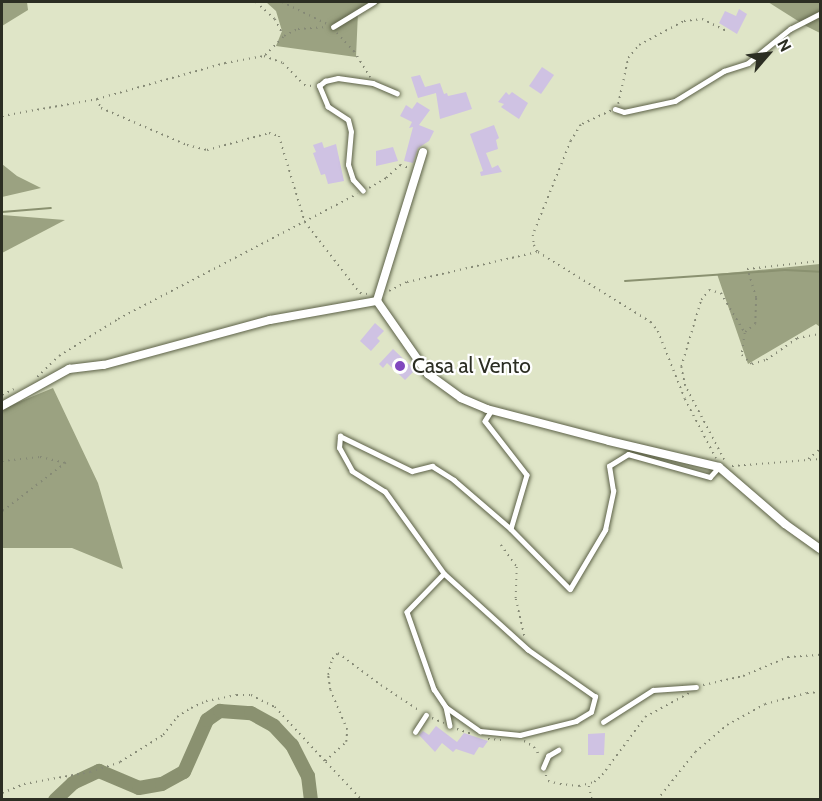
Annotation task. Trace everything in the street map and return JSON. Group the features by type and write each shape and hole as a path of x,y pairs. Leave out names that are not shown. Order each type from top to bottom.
{"street":[{"path":"378,298 423,152"},
{"path":"2,406 69,369 104,365 270,320 378,298"},
{"path":"378,298 428,374 462,398 492,410 718,467 784,524 820,549"}],"lane":[{"path":"333,27 374,2"},
{"path":"615,109 624,112 675,102 724,70 748,63 790,29 820,14"},
{"path":"363,191 353,180 348,165 351,132 348,120 328,107 319,86 325,81 338,78 373,83 397,93"},
{"path":"492,410 485,421 527,475 511,529"},
{"path":"444,574 406,612 434,689 446,707 480,731 520,735 576,721 591,712 595,697 528,650 444,574 385,492 352,471 339,448 340,436 412,471 432,466 454,480 511,529 570,589 605,530 613,491 609,466 628,454 710,477 718,467"},
{"path":"603,722 653,690 696,687"},
{"path":"446,707 450,726"},
{"path":"415,732 426,715"},
{"path":"543,768 548,756 558,750"}],"path":[{"path":"256,2 275,19 284,36"},
{"path":"282,2 333,27 354,51 373,83"},
{"path":"718,467 685,399 658,331 651,322 538,252 533,235 571,141 581,125 615,109 628,58 639,45 684,21 702,18 728,31"},
{"path":"264,56 284,36 298,28 333,27"},
{"path":"2,116 97,99 225,63 264,56 283,63 304,85 319,86"},
{"path":"97,99 101,108 186,145 207,150 269,133 279,136 304,222 360,293 378,298 407,282 538,252"},
{"path":"35,378 59,356 118,319 363,191 386,178 400,165 417,171"},
{"path":"745,333 755,324 756,298 747,269 820,261"},
{"path":"820,334 797,338 766,360 752,364 742,355 745,333 721,293 709,290 701,300 681,367 685,386 727,466 820,459"},
{"path":"2,395 19,387"},
{"path":"807,460 820,449"},
{"path":"2,461 40,457 66,463 2,512"},
{"path":"501,545 518,567 516,599 528,650"},
{"path":"325,761 346,742 347,730 330,690 328,675 332,659 338,653 426,715 489,739 501,740"},
{"path":"524,741 534,747 541,758 548,781 579,786 589,785 602,775 645,717 666,704 688,695 696,687 743,676 788,657 820,655"},
{"path":"657,800 695,752 727,725 765,704 820,692"},
{"path":"2,793 24,784 90,772 120,762 163,735 177,717 191,708 237,695 251,695 275,707 362,800"},
{"path":"589,785 592,800"},
{"path":"31,800 48,800"}],"green space":[{"path":"2,2 27,2 28,10 2,26"},
{"path":"266,2 383,2 358,12 356,57 276,46 282,31 276,11"},
{"path":"768,2 820,2 820,33 806,26"},
{"path":"2,164 17,176 41,188 2,197"},
{"path":"2,215 65,220 2,253"},
{"path":"820,264 820,327 816,324 748,364 717,274"},
{"path":"53,388 98,483 123,569 72,548 2,548 2,409"}],"building":[{"path":"739,9 747,14 737,34 719,23 725,11 736,16"},
{"path":"542,67 554,75 541,94 529,86"},
{"path":"420,75 425,87 440,83 444,94 447,93 448,96 466,92 472,109 440,119 436,93 418,98 411,77"},
{"path":"506,92 509,95 512,92 528,103 519,119 501,107 504,104 498,102"},
{"path":"417,102 430,110 419,125 434,131 429,141 418,148 413,163 404,161 413,127 409,128 412,122 400,116 406,105 412,109"},
{"path":"494,125 499,138 496,140 498,149 486,153 492,168 498,165 502,172 481,176 480,172 483,171 470,134"},
{"path":"322,142 324,148 336,144 344,181 328,184 325,174 321,175 313,153 316,152 313,145"},
{"path":"393,147 398,161 376,166 376,151"},
{"path":"375,323 384,331 377,338 380,341 371,351 360,341"},
{"name":"Casa al Vento","path":"393,349 415,370 405,380 387,363 383,368 379,364"},
{"path":"436,726 457,742 464,733 488,741 483,748 479,747 474,755 456,749 453,752 442,743 435,752 419,735 423,731 429,735"},
{"path":"605,733 604,755 588,755 588,734"}],"waterway":[{"path":"2,212 51,208"},
{"path":"625,281 785,270 820,272"},
{"path":"55,800 73,783 99,771 139,788 162,784 184,772 207,720 220,711 251,713 274,726 292,745 308,776 311,800"}],"place":[{"name":"Casa al Vento","path":"400,366"}]}
